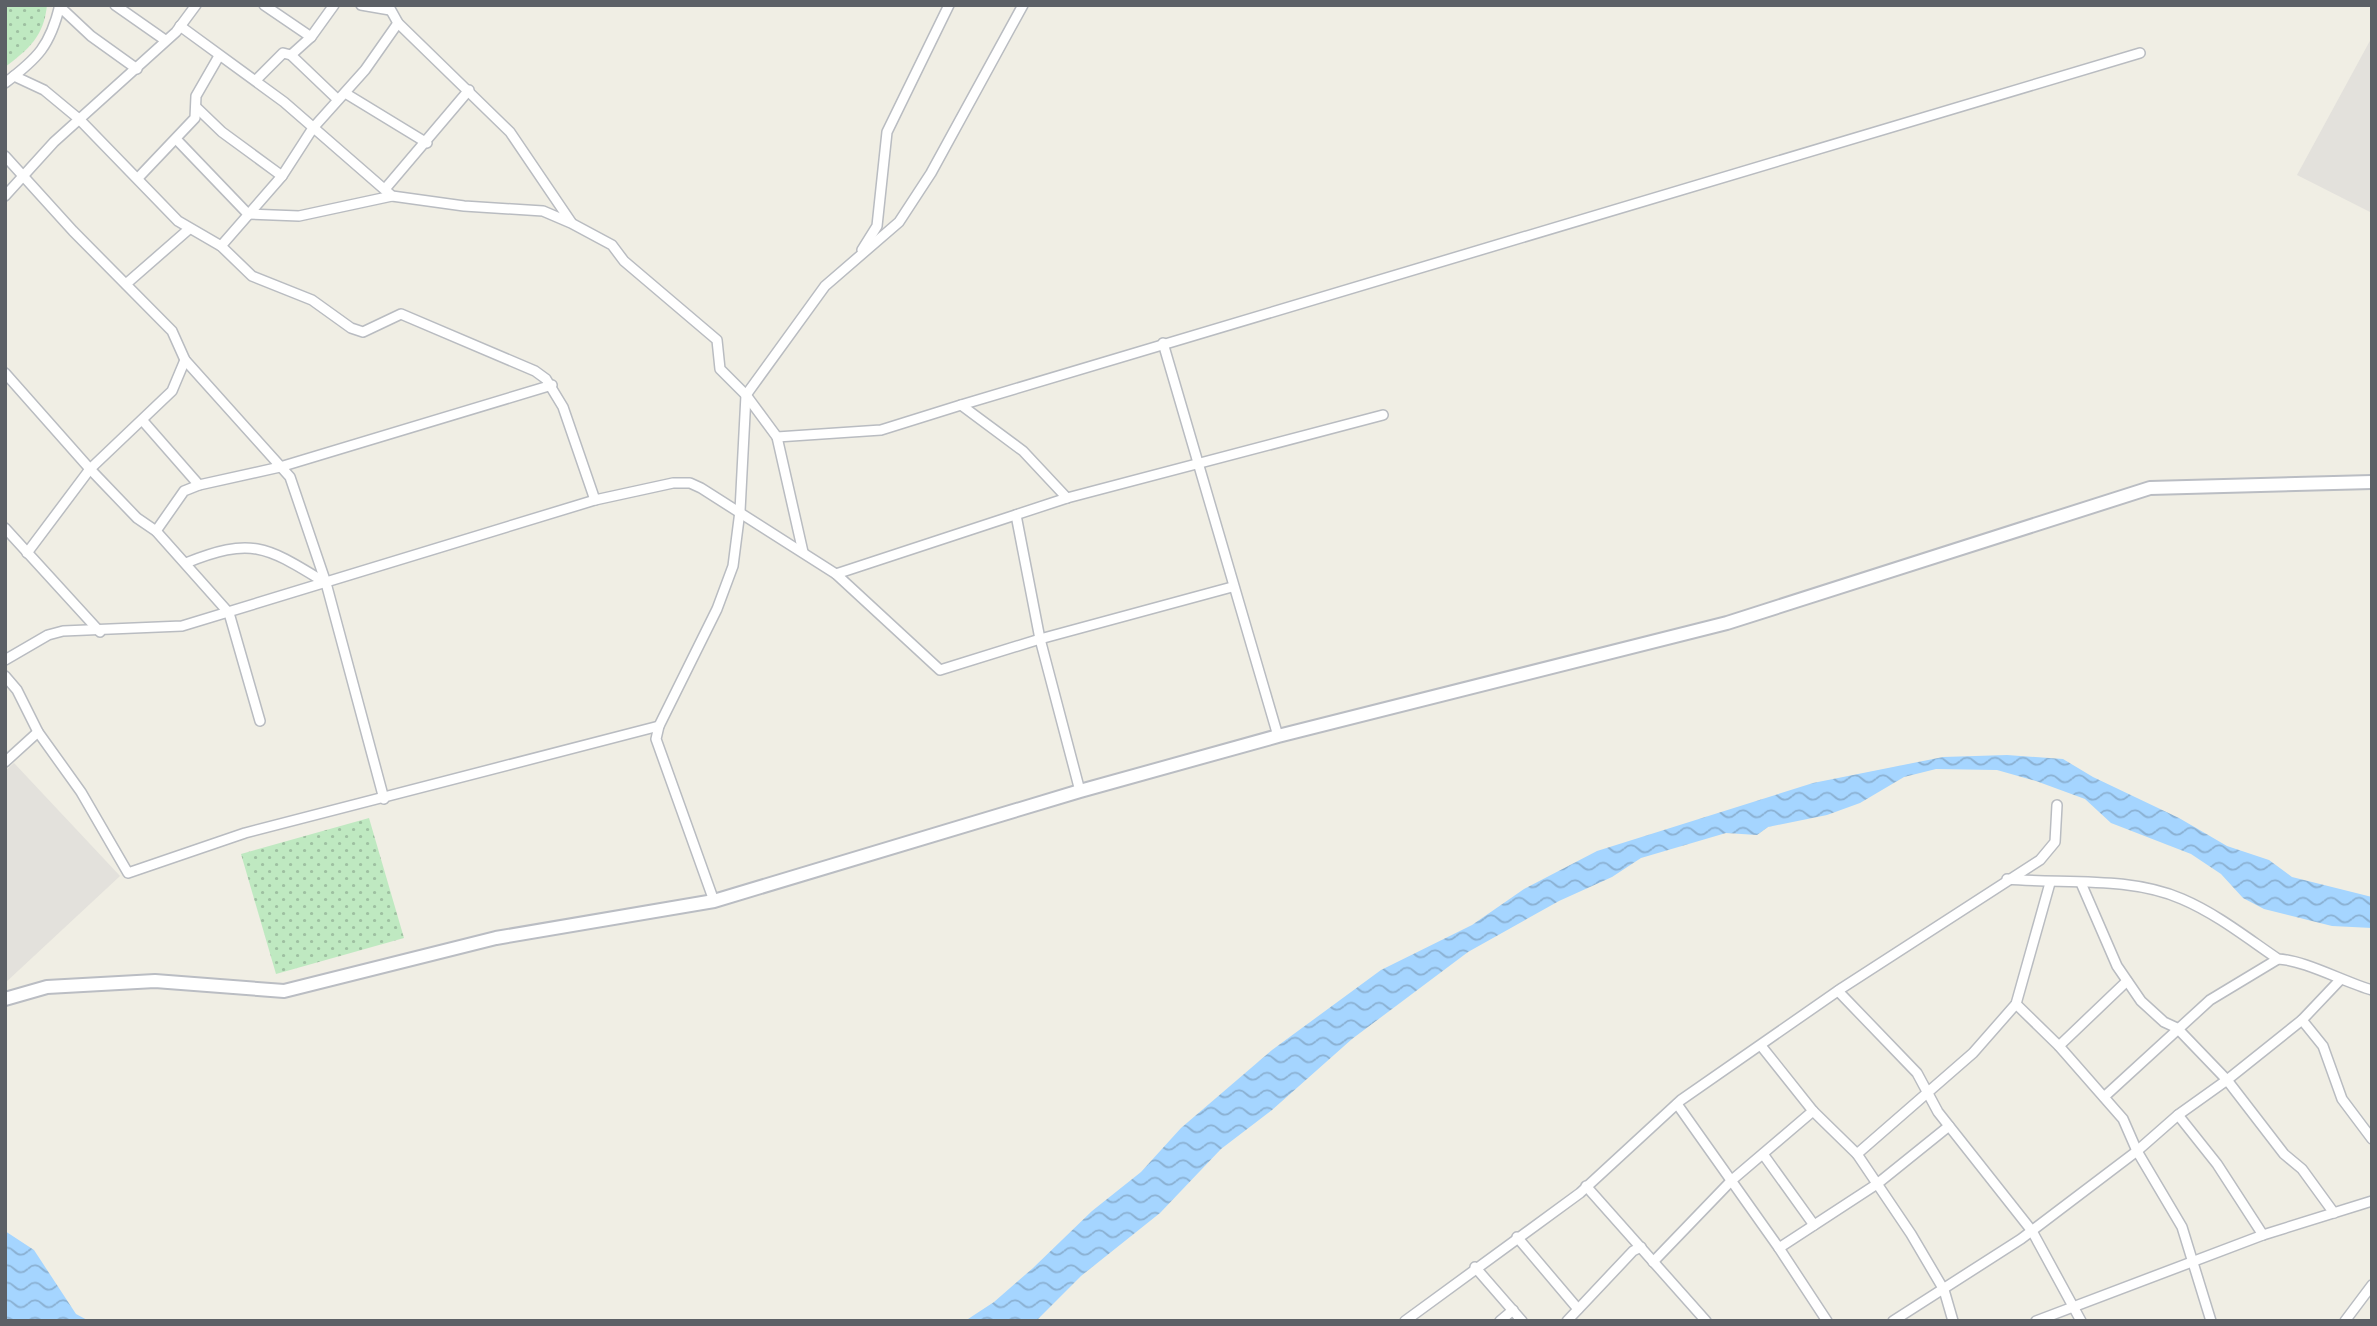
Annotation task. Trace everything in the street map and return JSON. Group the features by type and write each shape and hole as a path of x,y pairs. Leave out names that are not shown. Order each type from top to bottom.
{"street":[{"path":"115,5 165,40"},
{"path":"264,5 311,37"},
{"path":"291,55 311,37 334,5"},
{"path":"361,5 389,7 398,23 510,132 572,223"},
{"path":"855,260 877,226 887,132 949,5"},
{"path":"714,901 656,739 659,726 717,609 733,566 740,511 746,395 825,286 899,222 931,173 1023,5"},
{"path":"5,83 45,47 53,33 60,6 91,36 137,69"},
{"path":"5,196 79,119 137,69 180,26 195,6"},
{"path":"221,246 282,176 313,128 398,23"},
{"path":"180,26 256,80 388,193"},
{"path":"777,437 881,430 1163,343 2140,53"},
{"path":"256,80 279,54 291,55 341,96 427,143"},
{"path":"138,178 195,118 196,96 219,56"},
{"path":"15,76 44,90 79,119 189,229 221,246 252,276 312,300 351,328 363,332 379,327 394,316 408,316 536,371 552,385 594,500"},
{"path":"388,193 469,90"},
{"path":"196,107 222,132 282,176"},
{"path":"177,139 248,214 299,216 388,193 464,206 544,211 612,245 624,261 717,340 720,369 746,395 777,437 803,552"},
{"path":"5,156 173,331 186,360 290,477 326,583 384,799"},
{"path":"126,284 189,229"},
{"path":"1163,343 1232,587 1278,736"},
{"path":"27,552 90,469 172,391 186,360"},
{"path":"5,373 137,519 156,531 186,563 229,614 260,721"},
{"path":"156,531 184,491 199,485 280,467 552,385"},
{"path":"961,405 1023,451 1068,498"},
{"path":"836,575 1068,498 1198,461 1382,415"},
{"path":"143,421 199,485"},
{"path":"5,999 47,987 155,981 284,991 471,943 714,901 1080,791 1278,736 1727,623 2150,488 2372,482"},
{"path":"5,660 48,635 73,630 100,632 182,626 229,614 594,500 673,483 690,483 740,511 836,575 940,670 1040,639 1232,587"},
{"path":"1016,515 1040,639 1080,791"},
{"path":"5,528 100,632"},
{"path":"186,563 220,550 247,546 279,554 326,583"},
{"path":"5,676 17,690 38,732 81,792 128,873 245,833 659,726"},
{"path":"5,762 38,732"},
{"path":"1405,1321 1586,1186 1676,1104 1838,991 2040,860 2055,842 2057,805"},
{"path":"2007,879 2117,884 2180,898 2206,910 2278,959"},
{"path":"1857,1154 1972,1053 2016,1004 2050,883"},
{"path":"2081,883 2127,981 2152,1012 2178,1028 2227,1080 2284,1154 2302,1169 2334,1213"},
{"path":"2104,1097 2216,996 2278,959 2290,959 2339,981 2372,990"},
{"path":"2059,1046 2127,981"},
{"path":"1894,1321 2032,1231 2137,1151 2178,1115 2302,1020 2339,981"},
{"path":"1838,991 1917,1073 1948,1126 2032,1231 2081,1321"},
{"path":"2016,1004 2059,1046 2123,1119 2137,1151 2169,1202 2193,1262 2211,1321"},
{"path":"2302,1020 2323,1045 2342,1098 2372,1139"},
{"path":"1762,1046 1813,1111 1857,1154 1944,1290 1953,1321"},
{"path":"1676,1104 1732,1180 1827,1321"},
{"path":"1653,1262 1732,1180 1813,1111"},
{"path":"2178,1115 2217,1164 2263,1235"},
{"path":"1779,1248 1877,1184 1948,1126"},
{"path":"1763,1154 1814,1225"},
{"path":"1586,1186 1706,1321"},
{"path":"2036,1321 2263,1235 2372,1201"},
{"path":"1517,1237 1578,1309"},
{"path":"1567,1321 1633,1251 1641,1247"},
{"path":"1475,1267 1522,1321"},
{"path":"2345,1321 2372,1285"},
{"path":"1500,1321 1513,1310"}],"shaded area":[{"path":"2372,37 2372,213 2297,175"},
{"path":"14,763 120,876 5,983 5,771"}],"green space":[{"path":"5,5 47,5 43,25 34,41 5,67"},
{"path":"369,818 404,938 276,974 241,854"}],"water":[{"path":"2007,755 2063,759 2093,777 2179,818 2227,846 2269,860 2292,877 2372,897 2372,928 2332,926 2264,909 2243,898 2221,874 2191,854 2111,823 2085,799 2036,781 1997,770 1936,769 1904,777 1860,803 1827,815 1768,827 1757,835 1726,833 1641,858 1612,877 1559,901 1468,952 1352,1039 1272,1110 1221,1149 1160,1213 1081,1276 1036,1321 965,1321 994,1302 1033,1268 1092,1211 1141,1172 1181,1128 1272,1050 1381,970 1472,925 1524,889 1597,851 1813,783 1943,757"},
{"path":"5,1231 34,1250 76,1314 89,1321 5,1321"}]}
